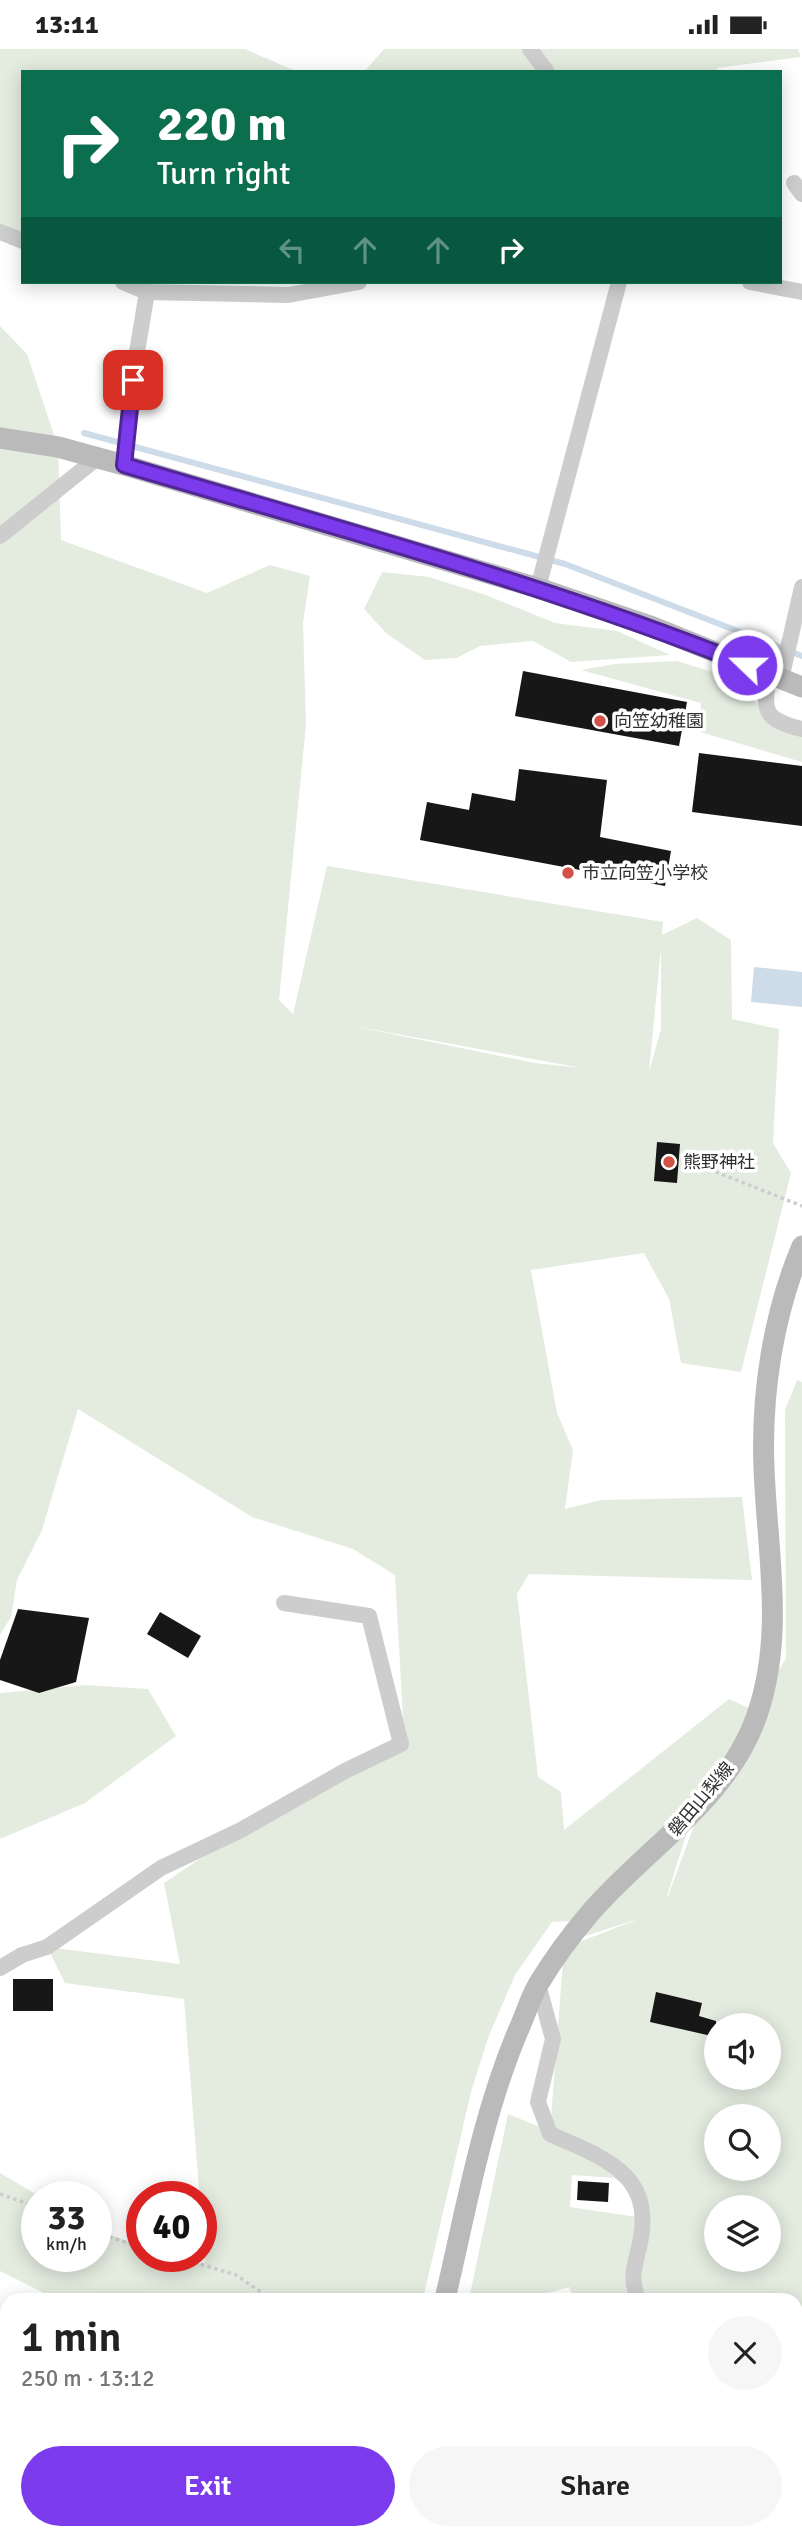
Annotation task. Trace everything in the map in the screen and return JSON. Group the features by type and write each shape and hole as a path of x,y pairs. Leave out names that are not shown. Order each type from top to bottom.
{"main road":[{"path":"0,438 58,447 124,465 538,588 653,627 802,687"},
{"name":"磐田山梨線","path":"445,2293 497,2080 538,1984 591,1913 682,1825 730,1769 757,1718 768,1676 774,1616 764,1466 766,1381 779,1319 802,1246"}],"street":[{"path":"530,49 546,70"},
{"path":"0,232 21,240"},
{"path":"128,284 147,292 288,295 348,284"},
{"path":"538,588 618,284"},
{"path":"760,284 802,292"},
{"path":"124,465 147,292"},
{"path":"0,536 97,458"},
{"path":"802,587 797,636 765,698 766,709 777,723 802,729"},
{"path":"0,1968 22,1955 47,1947 161,1868 240,1830 345,1771 401,1744 369,1616 284,1603"},
{"path":"538,1984 553,2039 538,2102 550,2134 624,2171 638,2194 644,2217 632,2269 636,2293"}],"path":[{"path":"696,1164 802,1206"},
{"path":"0,2193 21,2201"},
{"path":"217,2269 236,2275 262,2293"}],"shaded area":[{"path":"0,49 245,49 293,70 21,70 21,235 0,233"},
{"path":"384,49 523,49 545,70 366,70"},
{"path":"538,49 798,49 801,57 718,70 547,70"},
{"path":"0,326 27,354 58,447 61,540 207,593 270,565 310,576 303,623 306,725 279,1000 293,1014 327,866 663,922 662,935 697,918 731,940 732,1019 779,1029 773,1143 791,1173 741,1372 681,1363 669,1299 644,1253 531,1270 557,1413 573,1450 565,1509 601,1500 742,1497 752,1580 529,1574 517,1594 538,1777 561,1792 564,1830 729,1699 755,1711 786,1658 785,1410 797,1380 802,1382 802,2293 572,2293 569,2287 548,2293 470,2293 508,2114 550,2131 564,1948 641,1918 570,1941 585,1920 552,1922 515,1975 488,2038 471,2092 424,2293 44,2293 0,2271 0,2173 21,2185 21,2272 112,2272 112,2236 126,2240 126,2272 217,2272 217,2181 198,2181 184,1999 65,1983 47,1947 180,1964 164,1883 256,1821 401,1744 403,1718 395,1575 353,1549 252,1517 78,1409 42,1530 17,1580 11,1617 0,1635","holes":["661,948 661,1029 649,1072","359,1027 582,1068 535,1063","704,1799 668,1896 667,1896 693,1813","572,2175 614,2178 638,2194 637,2217 570,2207"]},
{"path":"382,572 429,577 486,595 555,623 617,631 670,655 571,662 533,641 480,646 457,658 425,660 387,634 364,609"},
{"path":"677,661 716,673 802,737 802,762 700,732 701,703 581,670 615,664"},
{"path":"85,1685 148,1689 176,1736 85,1803 0,1839 0,1693"}],"water":[{"path":"754,967 802,972 802,1007 751,1002"}],"building":[{"path":"523,671 687,702 679,746 515,716"},
{"path":"699,753 802,766 802,826 692,812"},
{"path":"519,769 607,780 600,837 671,851 665,886 420,840 427,802 469,810 472,793 515,801"},
{"path":"657,1142 680,1144 677,1183 654,1181"},
{"path":"18,1609 89,1618 76,1682 39,1693 0,1680 0,1660"},
{"path":"160,1612 201,1636 188,1658 147,1634"},
{"path":"13,1979 53,1979 53,2011 13,2011"},
{"path":"656,1992 702,2003 699,2016 704,2017 704,2034 650,2022"},
{"path":"578,2181 609,2183 608,2202 577,2200"}],"waterway":[{"path":"84,433 565,564 802,656"}],"place":[{"name":"向笠幼稚園","path":"600,721"},
{"name":"市立向笠小学校","path":"568,873"},
{"name":"熊野神社","path":"669,1162"}],"route":[{"path":"133,380 124,465 538,588 653,627 747,665"}]}
